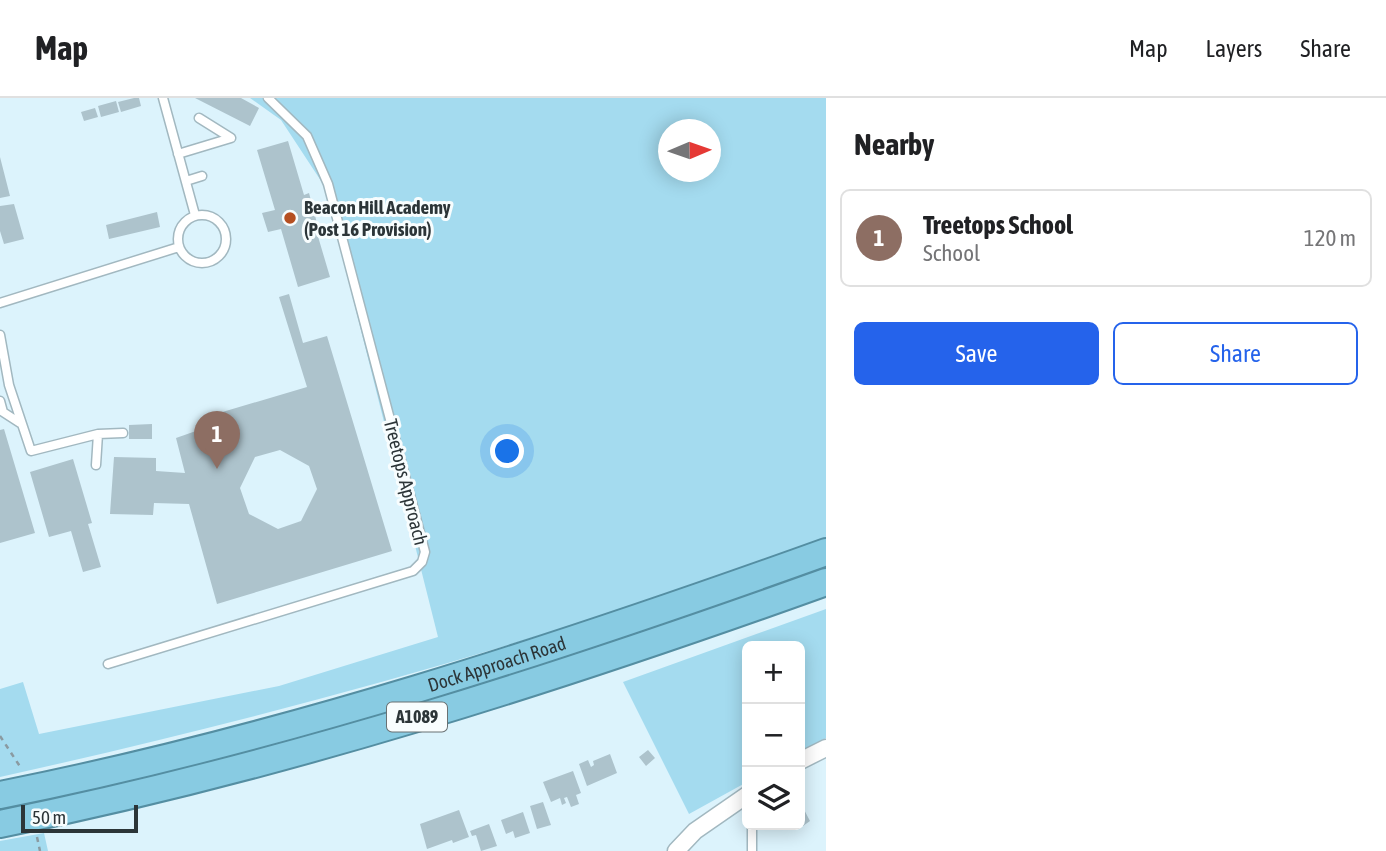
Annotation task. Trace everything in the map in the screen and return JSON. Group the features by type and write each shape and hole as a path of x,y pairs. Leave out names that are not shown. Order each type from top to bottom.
{"highway":[{"name":"Dock Approach Road","path":"0,795 113,771 277,729 441,681 826,552"},
{"name":"Dock Approach Road","path":"0,824 121,798 286,756 450,707 826,582"}],"street":[{"path":"805,758 826,748"},
{"path":"676,851 695,831 742,802"}],"lane":[{"path":"163,98 195,215"},
{"name":"Treetops Approach","path":"108,664 413,571 422,562 425,552 328,184 307,136 268,98"},
{"path":"178,154 231,138 199,118"},
{"path":"186,181 202,176"},
{"path":"195,215 211,215 223,226 226,233 227,251 207,265 189,260 178,247 178,231 187,218 195,215"},
{"path":"0,303 178,247"},
{"path":"0,335 9,385 31,451 98,435 123,433"},
{"path":"0,401 3,412 21,424"},
{"path":"96,466 98,435"},
{"path":"752,830 752,851"}],"path":[{"path":"0,736 24,772"},
{"path":"37,837 40,851"}],"shaded area":[{"path":"250,98 826,98 826,538 593,618 421,671 211,727 0,777 0,689 23,682 39,734 279,686 438,637 325,187 281,120"},
{"path":"826,609 826,738 805,750 805,641 742,641 742,785 689,814 623,682"},
{"path":"44,833 48,851 0,851 0,841"}],"building":[{"path":"139,98 141,106 121,112 118,102"},
{"path":"195,98 241,98 259,108 250,126"},
{"path":"116,101 119,112 101,117 98,106"},
{"path":"95,108 98,117 84,121 81,112"},
{"name":"Beacon Hill Academy (Post 16 Provision)","path":"288,141 304,195 309,193 317,223 314,223 330,277 298,287 281,229 268,232 262,213 275,210 257,150"},
{"path":"0,157 10,196 0,198"},
{"path":"14,204 24,239 4,244 0,231 0,206"},
{"path":"157,212 160,227 109,239 106,225"},
{"path":"289,294 303,343 327,336 392,551 217,604 189,504 154,503 153,515 110,514 114,457 156,458 156,471 185,473 176,438 213,425 209,416 307,387 279,297","holes":["280,450 309,466 317,489 301,521 278,529 249,514 240,488 255,457"]},
{"path":"152,424 152,439 129,439 129,425"},
{"path":"4,429 35,533 0,543 0,430"},
{"path":"73,459 92,523 88,524 101,567 83,572 71,531 49,537 30,472"},
{"path":"648,750 655,758 646,766 639,757"},
{"path":"610,754 617,773 587,786 579,764 588,760 591,767 594,765 593,761"},
{"path":"573,771 581,793 576,795 579,804 571,807 567,797 564,798 566,803 562,805 560,798 551,802 543,782"},
{"path":"543,802 551,825 537,829 530,806"},
{"path":"459,810 469,837 427,849 420,824"},
{"path":"523,812 530,833 515,838 513,831 506,834 501,820"},
{"path":"805,812 810,821 805,825"},
{"path":"489,824 497,846 481,851 476,835 472,836 470,831"}],"place":[{"name":"Beacon Hill Academy (Post 16 Provision)","path":"290,218"},
{"name":"Treetops School","path":"217,469"}]}
